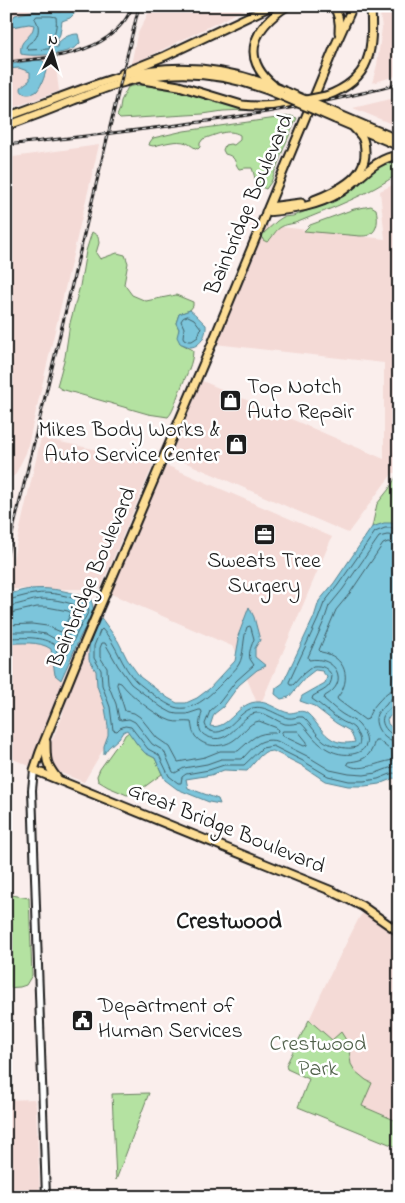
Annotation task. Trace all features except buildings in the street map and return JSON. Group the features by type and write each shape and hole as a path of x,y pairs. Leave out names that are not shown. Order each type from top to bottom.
{"main road":[{"path":"102,83 128,70 165,56 263,8 271,6"},
{"path":"283,92 260,71 254,58 254,47 256,37 261,30 287,6"},
{"path":"333,6 340,23 335,46"},
{"path":"130,80 155,81 179,86 242,105 253,106 272,106 326,96 343,89 351,83 360,74 367,62 372,39 371,6"},
{"name":"Bainbridge Boulevard","path":"46,1197 32,790 34,770 100,606 351,7"},
{"path":"6,117 136,73 193,69 241,76 399,140"},
{"path":"6,126 113,85 156,76 174,74 211,76 232,79 283,92"},
{"path":"336,116 354,128 399,146"},
{"path":"267,209 314,200 356,176 363,165 365,156 362,139 354,128"},
{"path":"267,209 303,207 323,201 344,191 378,161 399,155"},
{"path":"47,737 46,759 49,768 57,778"},
{"name":"Great Bridge Boulevard","path":"34,770 332,891 362,906 399,932"}],"shaded area":[{"path":"6,6 48,6 59,91 6,110"},
{"path":"152,6 251,6 131,65 137,35"},
{"path":"379,6 399,6 399,75 372,83 377,65 382,28"},
{"path":"399,97 399,127 353,108"},
{"path":"99,145 26,453 15,475 6,481 6,158"},
{"path":"399,182 399,473 393,473 348,533 173,457 169,452 200,380 384,459 384,363 215,344 265,225 385,239 380,191"},
{"path":"41,438 132,457 153,465 100,589 6,589"},
{"path":"168,466 332,537 259,708 234,647 109,593 161,469"},
{"path":"6,643 32,643 45,645 52,649 55,675 65,682 32,767 6,756"},
{"path":"85,651 89,652 89,661 96,671 97,686 105,708 108,726 107,743 84,782 58,772 50,759 49,752 62,717 68,693"},
{"path":"366,913 399,935 399,1122 362,1106 363,1103 355,1071 351,1064 348,1043 332,1040 309,1020 359,918 362,914"},
{"path":"34,1099 36,1106 40,1197 6,1197 6,1100"}],"green space":[{"path":"138,85 164,87 246,110 120,119 117,116 121,101 128,87"},
{"path":"291,116 297,118 271,182 266,189 257,183 252,168 239,169 233,158 225,154 223,150 225,145 234,145 240,140 240,135 235,133 222,133 203,139 198,149 187,143 179,142 149,145 153,138 184,131"},
{"path":"390,162 399,165 399,173 387,181 337,206 283,226 267,242 263,240 264,233 283,217 293,216 331,202 347,193 379,165"},
{"path":"371,206 376,209 377,220 375,230 369,235 360,236 304,231 310,225 354,209"},
{"path":"92,232 98,236 99,243 96,253 100,259 117,253 125,255 128,263 124,284 132,295 146,301 176,295 193,302 190,310 179,314 176,323 179,329 180,343 193,350 193,355 174,407 168,417 148,414 61,389 57,386 65,357 70,323 80,286 86,251"},
{"path":"399,472 399,529 395,523 372,527 377,504"},
{"path":"129,732 145,753 155,758 162,774 136,793 127,795 98,781 97,776 115,748"},
{"path":"6,894 29,898 32,975 26,985 20,987 6,988"},
{"name":"Crestwood Park","path":"309,1020 332,1040 341,1032 348,1043 351,1064 355,1071 372,1083 362,1106 399,1122 399,1148 298,1107 309,1079 287,1069 286,1065"},
{"path":"149,1093 116,1180 112,1094"}],"water":[{"path":"72,8 76,9 76,12 70,18 62,21 55,47 57,48 58,43 70,35 78,34 80,43 76,47 61,53 43,55 21,54 21,45 31,34 34,25 29,24 6,28 15,15 33,11 60,12"},
{"path":"36,60 43,61 47,65 44,79 37,91 25,94 21,91 21,88 30,80 30,72 19,68 6,69 6,65"},
{"path":"190,310 206,325 204,336 193,347 180,343 177,337 179,329 176,323 179,314"},
{"path":"384,523 396,523 399,529 399,622 397,625 399,644 399,703 394,713 387,719 388,724 396,731 399,737 399,780 394,778 379,784 365,786 348,786 325,781 301,765 273,751 265,752 247,771 224,770 211,775 186,779 188,788 218,799 220,804 209,802 177,789 165,780 155,758 145,753 127,730 123,732 104,754 108,726 105,708 97,686 96,671 89,660 89,646 98,619 92,616 81,635 61,680 55,675 51,649 35,643 6,643 6,596 17,592 38,589 60,590 81,595 91,599 94,611 118,641 127,659 140,677 168,698 177,703 186,703 209,689 235,661 238,636 249,607 254,617 260,640 255,648 255,657 266,666 257,670 239,685 223,707 214,714 210,726 223,724 245,706 260,702 289,713 305,712 332,739 342,743 355,742 350,731 314,706 300,701 302,696 325,683 327,677 322,671 315,670 306,677 289,697 281,699 275,694 276,688 283,683 314,617 319,601 334,583 372,527"}],"railway":[{"path":"6,62 61,55 95,44 110,35 123,23 133,6"},
{"path":"6,559 139,6"},
{"path":"6,145 204,122 302,106 399,84"}],"place":[{"name":"Top Notch Auto Repair","path":"231,401"},
{"name":"Mikes Body Works & Auto Service Center","path":"236,444"},
{"name":"Sweats Tree Surgery","path":"264,535"},
{"name":"Department of Human Services","path":"82,1020"}],"district":[{"name":"Crestwood","path":"229,922"}]}
